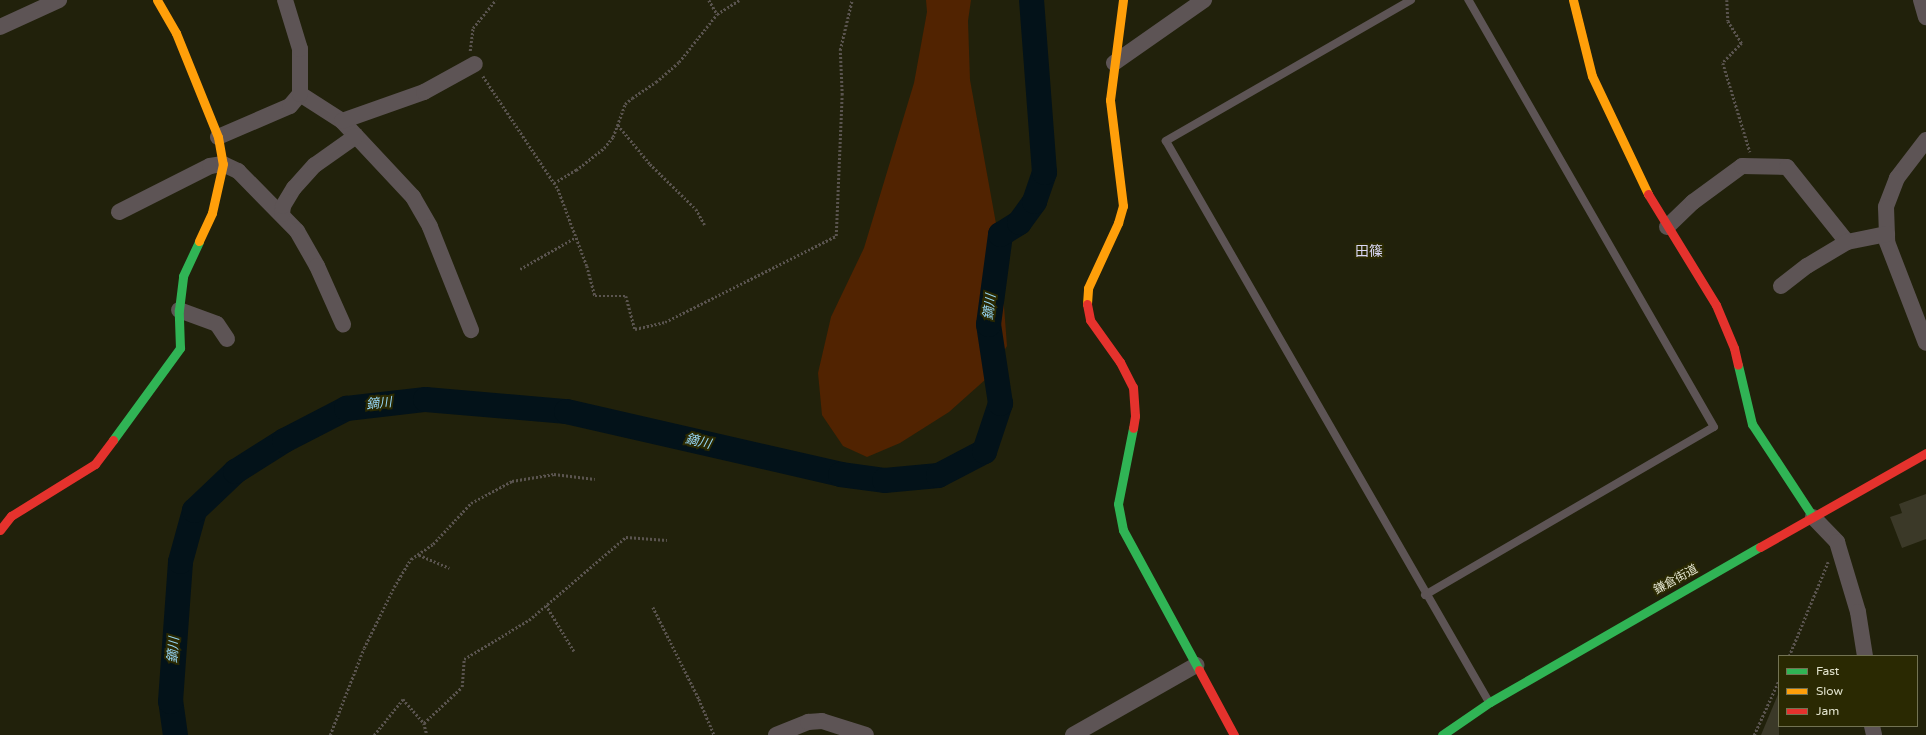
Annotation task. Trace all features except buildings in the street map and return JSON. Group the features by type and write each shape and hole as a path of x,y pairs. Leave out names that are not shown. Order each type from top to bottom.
{"street":[{"path":"0,27 59,0"},
{"path":"0,530 11,516 95,464 180,348 179,310 183,276 212,213 223,164 218,137 176,32 156,0"},
{"path":"218,137 290,106 300,94 300,49 285,0"},
{"path":"1123,0 1110,100 1123,206 1118,223 1090,282 1086,305 1090,320 1120,362 1133,387 1135,416 1118,504 1123,530 1196,664 1231,734"},
{"path":"1114,63 1204,0"},
{"path":"1573,0 1592,76 1648,194 1719,312 1734,348 1752,424 1813,517 1836,542 1858,612 1865,655"},
{"path":"1921,0 1926,17"},
{"path":"342,121 424,92 475,64"},
{"path":"300,94 342,121 413,197 430,227 471,330"},
{"path":"282,214 283,206 294,188 315,165 356,136"},
{"path":"1926,140 1897,178 1886,207 1887,242 1926,343"},
{"path":"118,212 166,186 210,166 223,164 238,171 282,214 297,231 317,266 343,324"},
{"path":"1667,227 1693,202 1742,166 1787,166 1847,242"},
{"path":"1781,286 1807,266 1847,242 1887,234"},
{"path":"179,310 216,324 227,339"},
{"name":"鎌倉街道","path":"1442,735 1490,702 1926,453"},
{"path":"1073,735 1196,664"},
{"path":"776,735 797,725 822,721 866,735"}],"lane":[{"path":"1411,0 1166,141 1425,595 1490,702"},
{"path":"1425,595 1714,427 1468,0"}],"path":[{"path":"496,0 473,28 470,52 475,64 554,183 587,266 595,296 626,296 636,329 665,322 836,236 842,95 840,50 852,0"},
{"path":"709,0 717,14"},
{"path":"554,183 576,170 604,148 618,125 626,104 679,62 717,14 739,0"},
{"path":"1727,0 1728,21 1742,43 1723,63 1745,138 1756,166"},
{"path":"618,125 650,164 696,210 706,225"},
{"path":"520,269 576,237"},
{"path":"330,735 367,641 394,586 411,559 434,544 471,503 512,481 554,474 595,479"},
{"path":"424,723 462,687 464,659 529,620 626,537 667,540"},
{"path":"1789,655 1836,542"},
{"path":"419,555 449,568"},
{"path":"546,605 574,651"},
{"path":"653,608 699,699 714,735"},
{"path":"1754,735 1778,682"},
{"path":"374,735 402,699 424,723 427,735"}],"shaded area":[{"path":"926,0 971,0 968,21 970,80 999,240 1007,346 986,379 949,412 900,443 867,457 843,446 822,415 818,373 831,317 864,248 914,83 927,12"}],"waterway":[{"name":"鏑川","path":"175,735 170,701 180,561 194,510 235,471 284,440 346,408 425,399 566,411 840,474 884,480 938,475 984,451 1000,403 988,324 1000,234 1019,222 1034,201 1044,172 1031,0"}],"traffic: fast":[{"path":"113,440 180,348 179,310 183,276 199,241"},
{"path":"1738,365 1752,424 1813,517"},
{"path":"1133,428 1118,504 1123,530 1199,670"},
{"path":"1442,735 1490,702 1760,547"}],"traffic: slow":[{"path":"157,0 176,33 218,137 223,164 212,213 199,241"},
{"path":"1087,304 1088,288 1118,223 1123,206 1110,100 1123,0"},
{"path":"1573,0 1592,76 1648,194"}],"traffic: jam":[{"path":"1648,194 1716,305 1734,348 1738,365"},
{"path":"1087,304 1090,320 1120,362 1133,387 1135,416 1133,428"},
{"path":"0,530 11,516 95,464 113,440"},
{"path":"1760,547 1926,453"},
{"path":"1199,670 1234,735"}],"district":[{"name":"田篠","path":"1369,252"}]}
